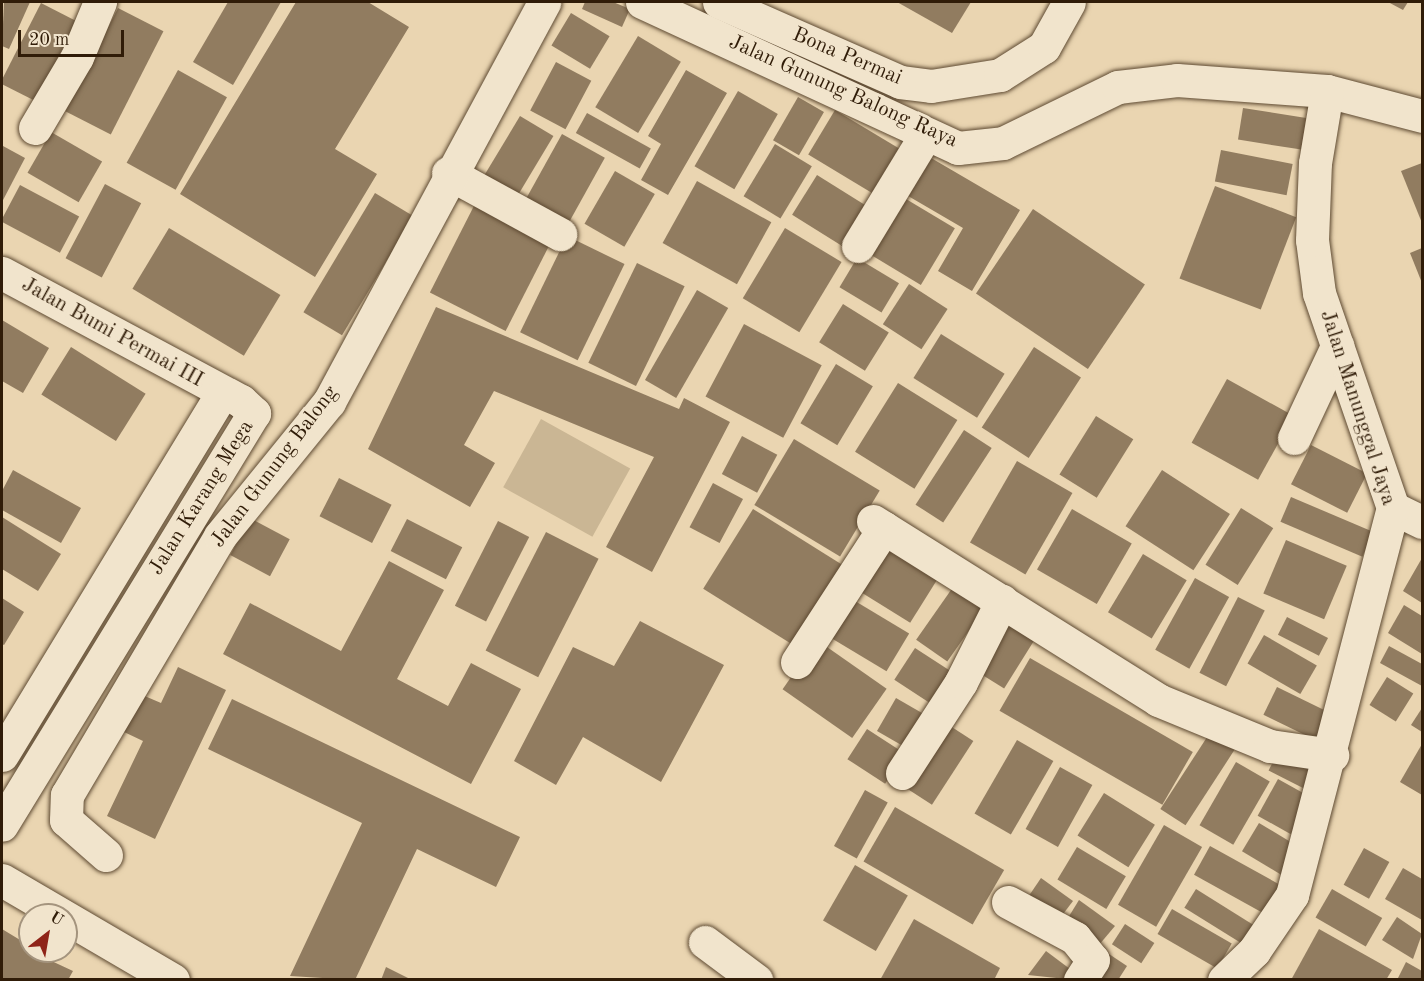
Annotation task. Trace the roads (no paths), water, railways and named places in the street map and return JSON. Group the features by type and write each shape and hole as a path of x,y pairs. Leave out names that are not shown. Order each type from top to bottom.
{"street":[{"path":"35,128 77,57 100,2"},
{"name":"Jalan Gunung Balong","path":"106,855 66,820 68,795 220,536 329,402 448,173 544,2"},
{"name":"Jalan Gunung Balong Raya","path":"642,2 957,148 1003,143 1118,87 1176,80 1327,91 1422,116"},
{"name":"Bona Permai","path":"720,2 900,82 966,84 1000,75 1044,47 1069,2"},
{"name":"Jalan Manunggal Jaya","path":"1224,980 1254,951 1292,895 1332,755 1393,508 1319,293 1312,240 1315,163 1327,91"},
{"path":"858,246 926,134"},
{"path":"448,173 560,234"},
{"name":"Jalan Bumi Permai III","path":"2,273 222,393"},
{"path":"1294,438 1337,346"},
{"name":"Jalan Karang Mega","path":"2,755 222,393 254,413 2,825"},
{"path":"1393,508 1422,522"},
{"path":"797,662 879,524 1158,700 1270,746 1332,755"},
{"path":"902,773 961,682 1002,602"},
{"path":"2,880 173,980"},
{"path":"1008,902 1075,938 1092,960 1080,980"},
{"path":"705,942 756,980"}]}
